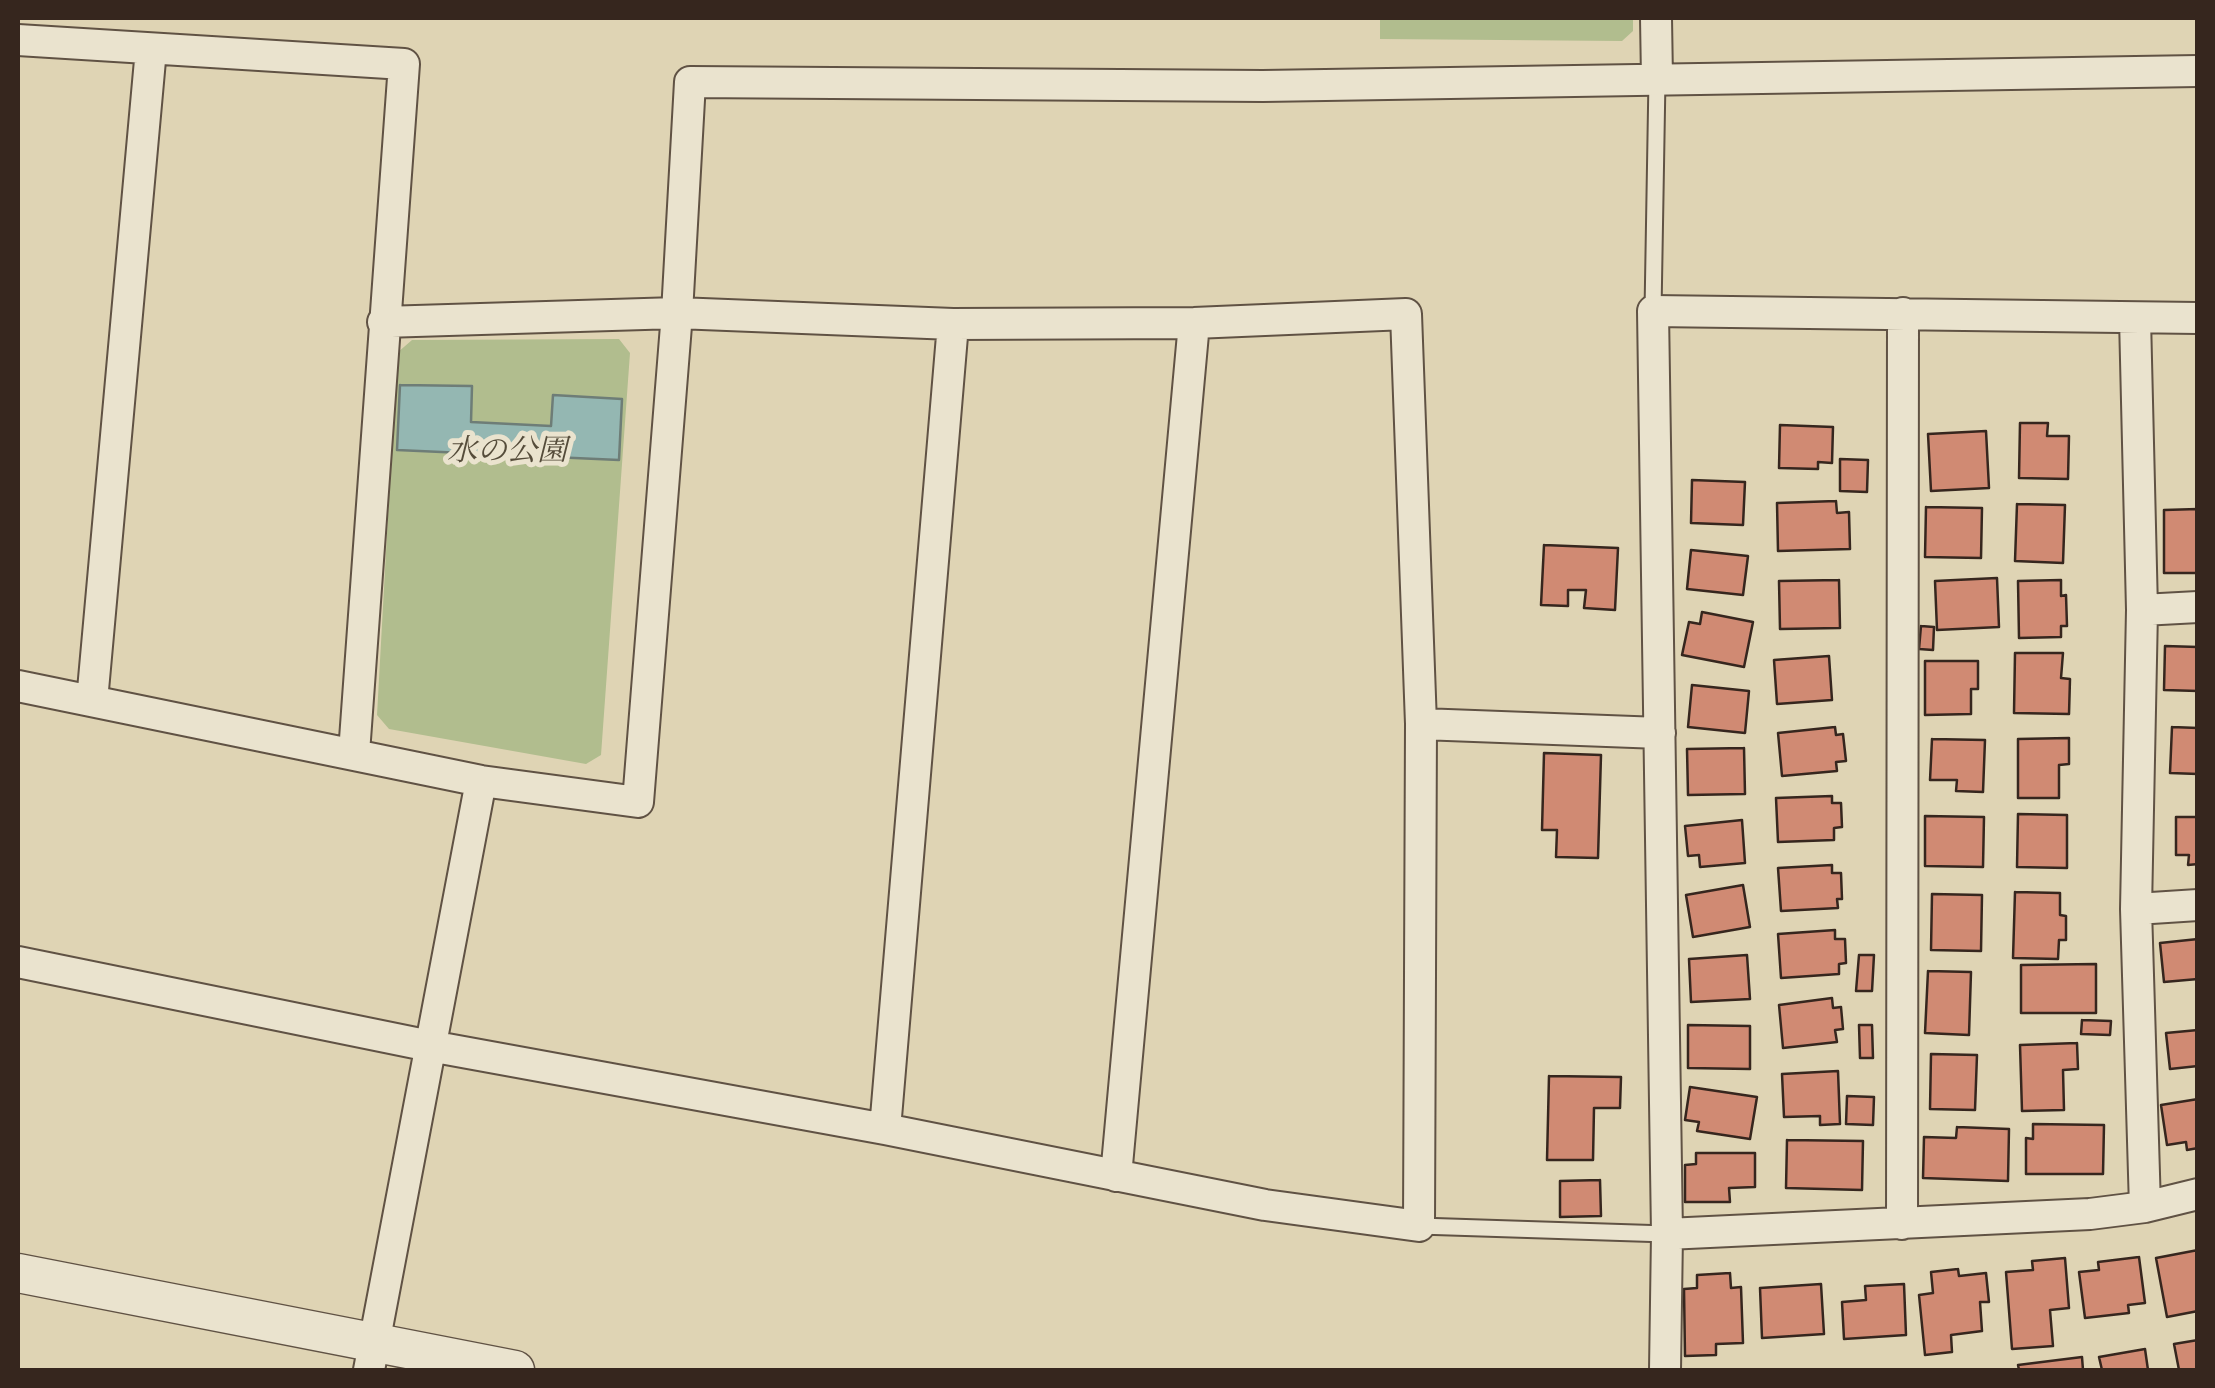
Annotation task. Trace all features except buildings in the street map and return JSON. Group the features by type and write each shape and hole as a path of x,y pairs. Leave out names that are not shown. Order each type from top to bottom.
{"street":[{"path":"1656,18 1657,79"},
{"path":"18,40 404,64 354,753"},
{"path":"92,701 151,50"},
{"path":"18,686 481,781 638,802 690,82 1263,86 2198,71"},
{"path":"1665,1370 1667,1234 1654,311 2198,318"},
{"path":"18,962 430,1046 885,1129 1265,1205 1419,1226 1422,724 1406,314 1194,323 953,324 676,313 383,322"},
{"path":"1902,1224 1903,313"},
{"path":"2135,318 2142,610 2136,909 2145,1207"},
{"path":"1116,1176 1194,323"},
{"path":"885,1129 953,324"},
{"path":"2142,610 2198,607"},
{"path":"1422,724 1660,732"},
{"path":"373,1356 378,1310 481,781"},
{"path":"2136,909 2198,905"},
{"path":"1667,1234 2090,1214 2145,1207 2198,1194"},
{"path":"18,1274 373,1356 515,1370"}],"lane":[{"path":"1654,311 1657,79"},
{"path":"1419,1226 1667,1234"}],"green space":[{"path":"1380,18 1633,18 1633,31 1622,41 1380,39"},
{"name":"水の公園","path":"619,339 630,353 601,755 586,764 389,729 377,715 397,353 412,340"}],"water":[{"path":"400,385 472,386 471,422 551,426 553,395 622,399 619,460 397,450"}]}
